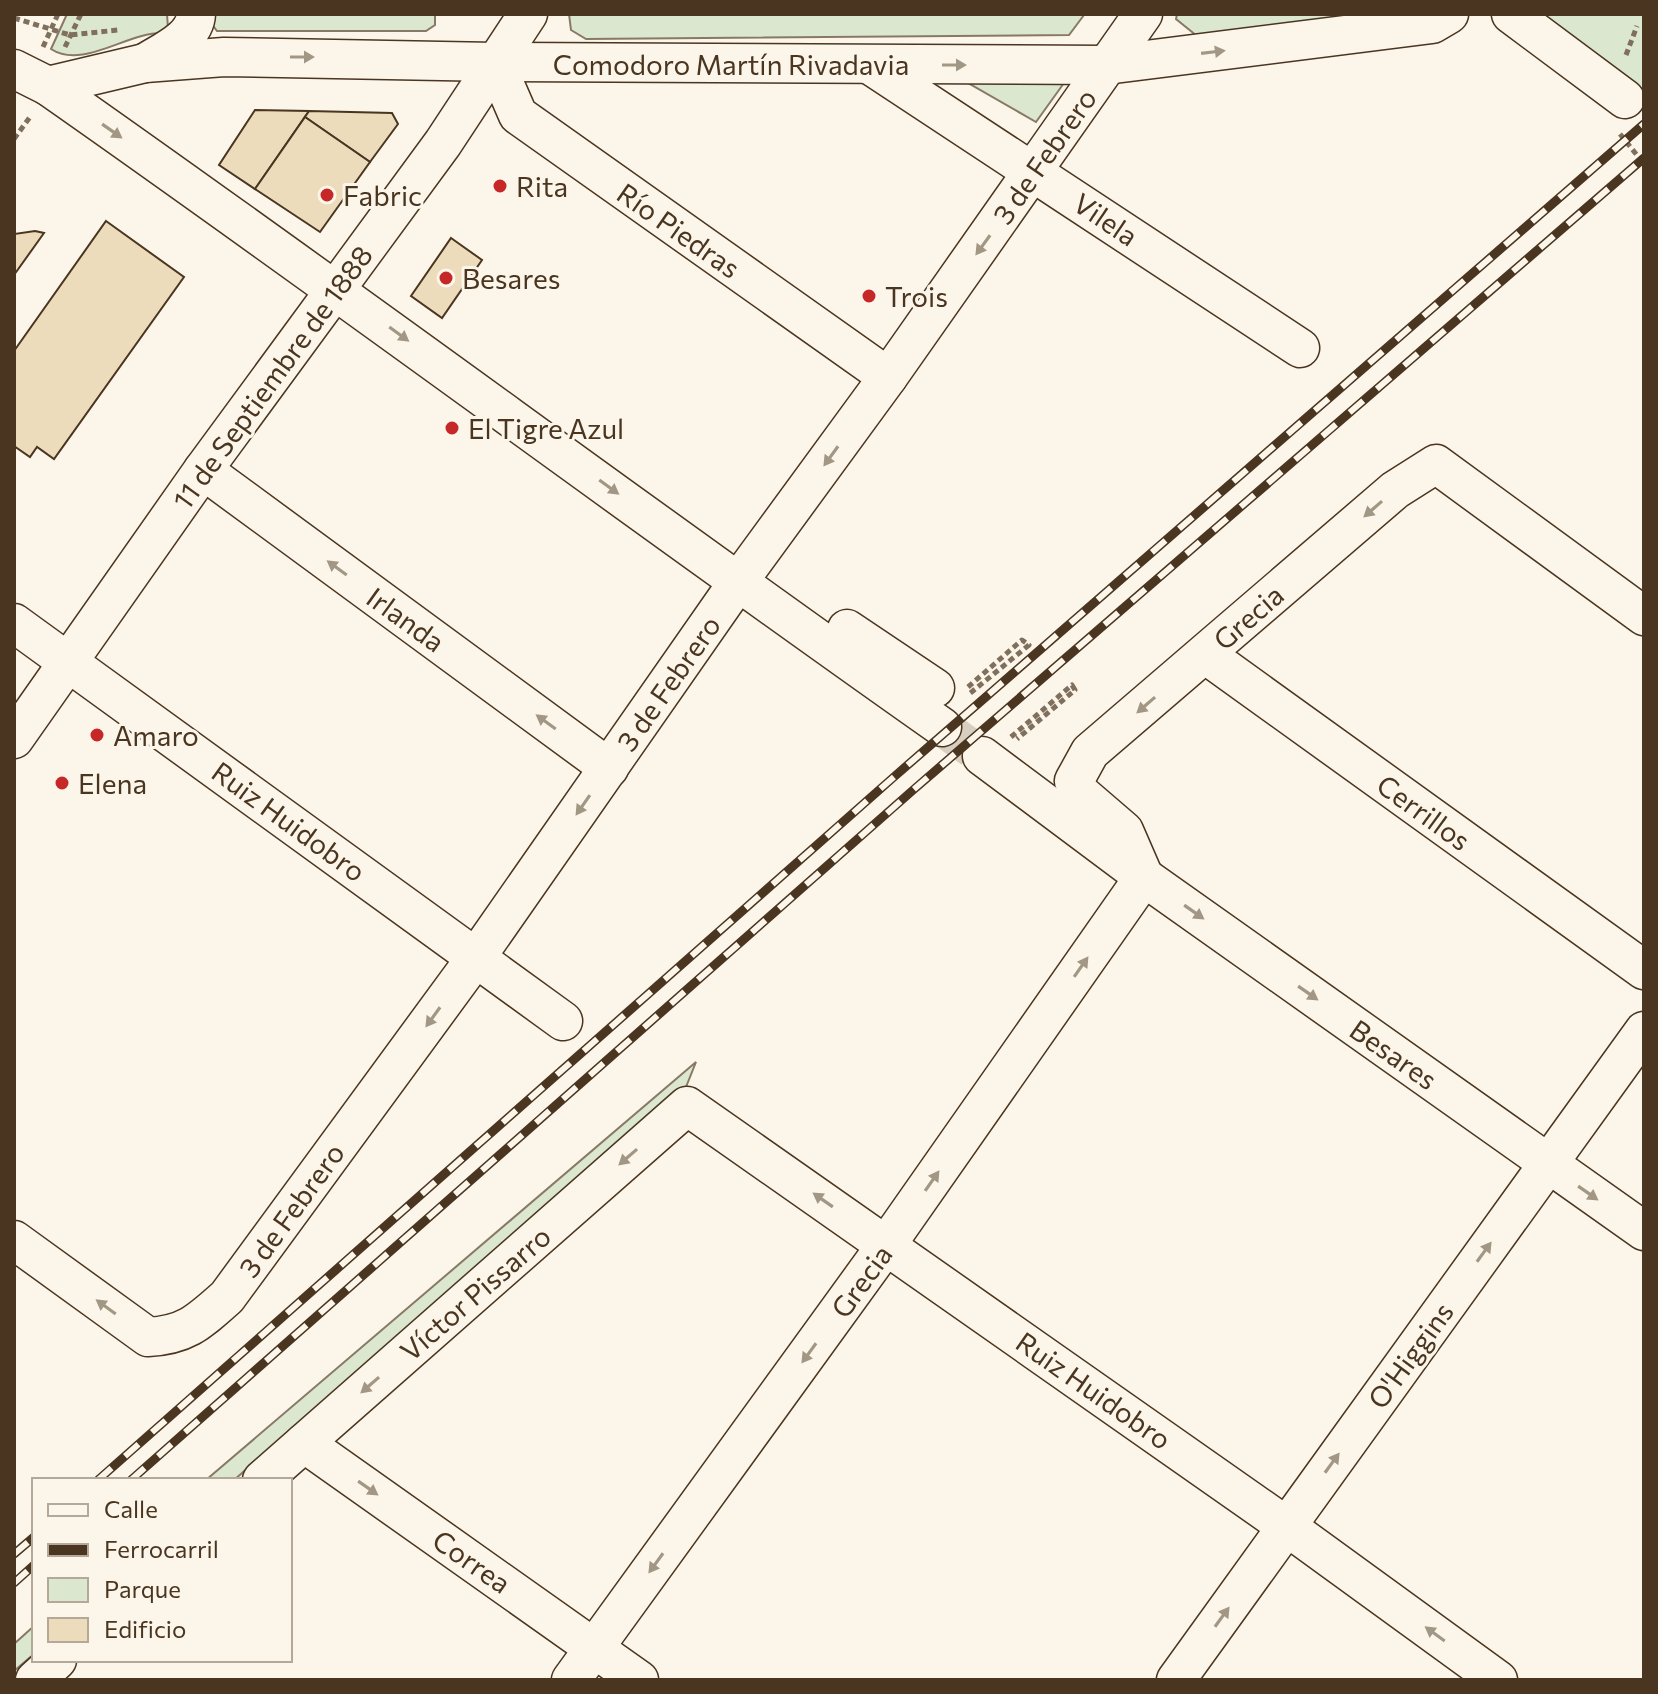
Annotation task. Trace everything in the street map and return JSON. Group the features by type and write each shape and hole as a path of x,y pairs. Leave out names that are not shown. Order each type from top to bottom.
{"street":[{"path":"145,63 179,42 195,24 196,14"},
{"name":"11 de Septiembre de 1888","path":"14,739 203,470 443,143 528,14"},
{"name":"3 de Febrero","path":"14,1240 148,1337 174,1335 197,1324 227,1297 477,956 738,582 1035,172 1143,14"},
{"name":"Comodoro Martín Rivadavia","path":"48,86 145,63 224,57 495,62 1106,65 1432,24 1449,14"},
{"path":"1511,14 1622,115"},
{"name":"Río Piedras","path":"495,62 518,115 888,377"},
{"name":"Vilela","path":"870,65 1300,348"},
{"path":"14,69 48,86 336,288 774,609 949,702"},
{"name":"Grecia","path":"571,1680 887,1244 1144,877 1124,831 1081,794 1074,781 1090,752 1395,490 1436,464 1644,616"},
{"name":"Irlanda","path":"203,470 609,768"},
{"path":"774,609 792,647 897,726"},
{"name":"Ruiz Huidobro","path":"14,623 563,1021"},
{"name":"Cerrillos","path":"1205,654 1644,970"},
{"name":"Besares","path":"998,749 1144,877 1644,1231"},
{"name":"Besares","path":"996,796 1095,870 1144,877"},
{"name":"O'Higgins","path":"1176,1680 1644,1031"},
{"name":"Ruiz Huidobro","path":"687,1106 1286,1526 1498,1680"},
{"name":"Víctor Pissarro","path":"264,1478 687,1106"},
{"name":"Correa","path":"304,1443 639,1680"},
{"path":"35,1680 55,1662"}],"path":[{"path":"14,18 53,27"},
{"path":"1622,115 1644,164"},
{"path":"1022,640 1029,645 949,702 1022,640"},
{"path":"1072,685 1075,690 998,749 1072,685"}],"green space":[{"path":"67,14 167,14 168,28 163,33 149,34 91,53 64,54 51,49"},
{"path":"212,14 435,14 435,25 426,31 217,31 211,23"},
{"path":"569,14 1084,15 1069,35 586,39 571,30"},
{"path":"1177,14 1367,14 1197,36 1176,19"},
{"path":"1542,14 1644,14 1644,94"},
{"path":"1069,76 1036,122 963,80"},
{"path":"696,1062 686,1087 236,1478 208,1478"},
{"path":"32,1628 32,1656 14,1671 14,1644"}],"building":[{"path":"255,110 309,111 255,189 219,165"},
{"path":"309,111 392,113 398,124 370,162 305,117"},
{"path":"305,117 370,162 320,232 255,189"},
{"path":"106,221 184,277 54,459 37,447 30,457 14,446 14,351"},
{"path":"44,233 14,275 14,234"},
{"name":"Besares","path":"451,238 482,260 442,318 411,296"}],"tunnel":[{"path":"942,727 982,756"}],"railway":[{"path":"100,1478 895,776 1644,124"},
{"path":"133,1478 912,791 1644,158"},
{"path":"14,1554 32,1539"},
{"path":"14,1583 32,1567"}],"place":[{"name":"Rita","path":"500,186"},
{"name":"Fabric","path":"327,195"},
{"name":"Besares","path":"446,278"},
{"name":"Trois","path":"869,296"},
{"name":"El Tigre Azul","path":"452,428"},
{"name":"Amaro","path":"97,735"},
{"name":"Elena","path":"62,783"}]}
